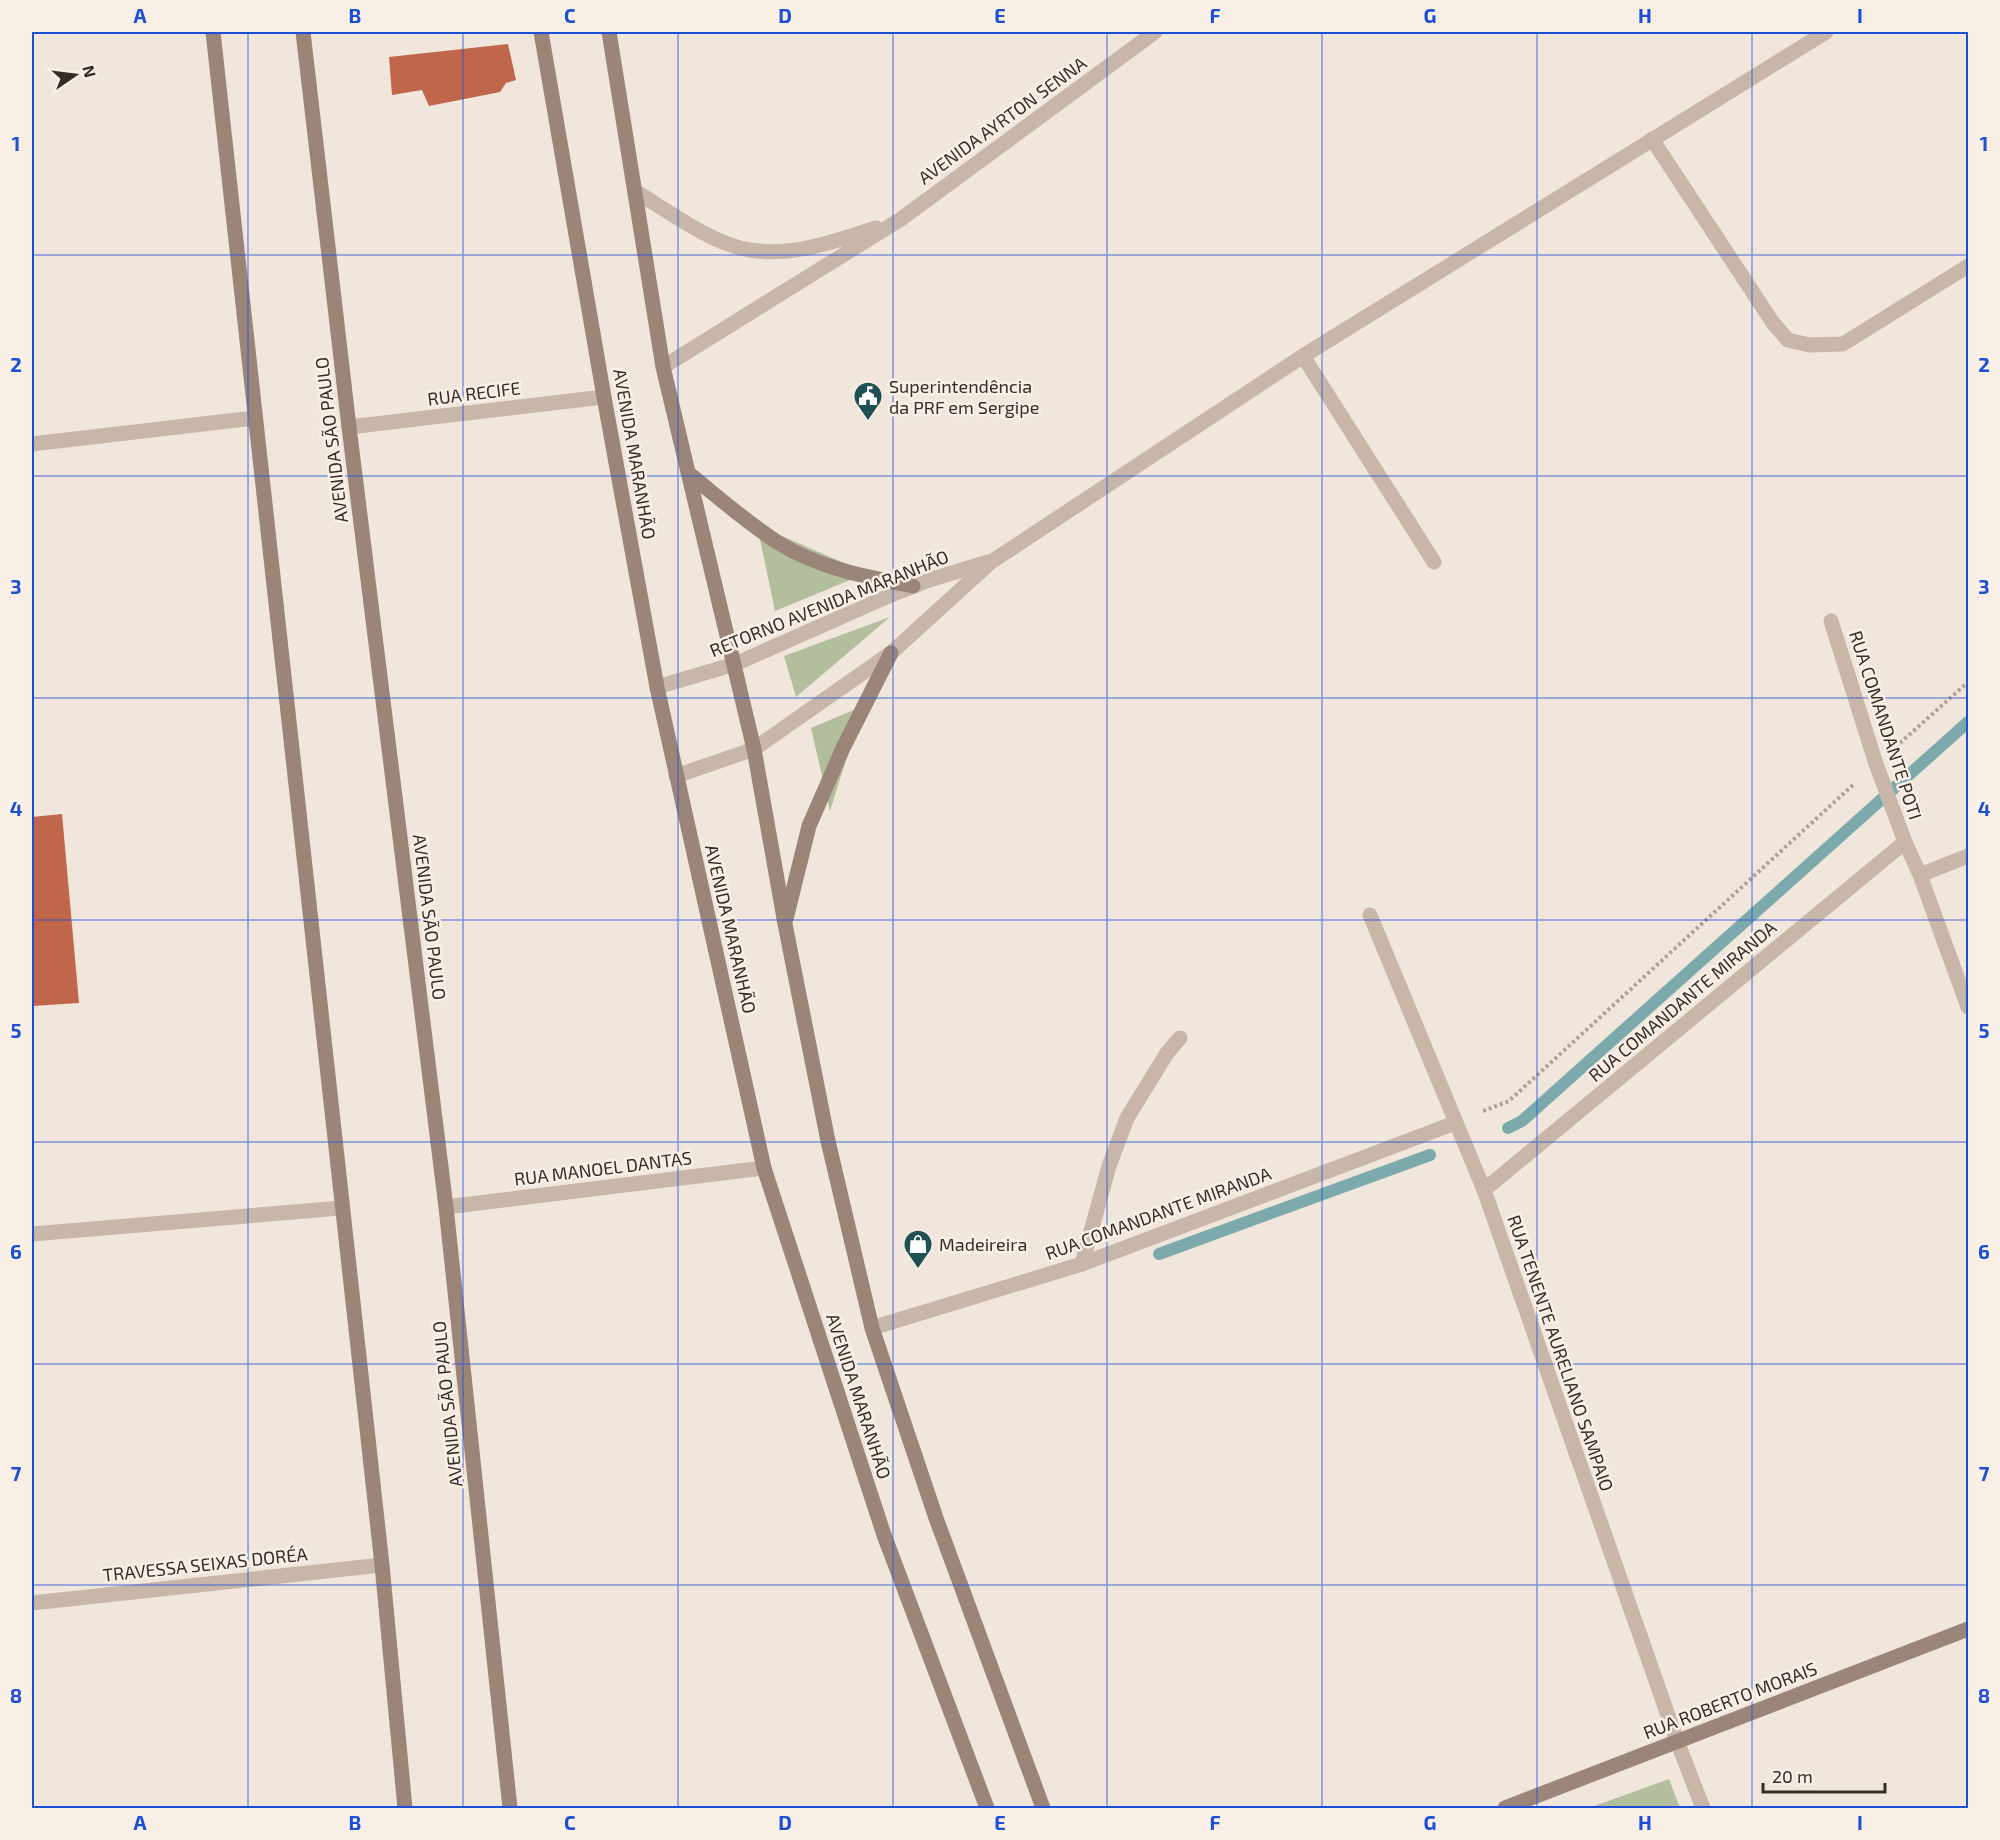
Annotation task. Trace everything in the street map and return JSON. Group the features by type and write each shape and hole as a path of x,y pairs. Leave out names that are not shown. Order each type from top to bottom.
{"main road":[{"path":"213,32 382,1564 405,1809"},
{"name":"AVENIDA SÃO PAULO","path":"303,32 349,427 446,1207 510,1809"},
{"name":"AVENIDA MARANHÃO","path":"542,32 604,397 657,687 765,1168 884,1535 987,1809"},
{"name":"AVENIDA MARANHÃO","path":"609,32 663,367 754,749 785,924 828,1141 872,1328 936,1518 1043,1809"},
{"path":"688,473 777,542 804,556 846,572 913,586"},
{"path":"785,924 810,826 843,748 891,653"},
{"name":"RUA ROBERTO MORAIS","path":"1505,1809 1968,1629"}],"street":[{"name":"AVENIDA AYRTON SENNA","path":"663,367 901,219 1155,32"},
{"path":"991,562 1304,356 1826,32"},
{"path":"1652,139 1773,323 1788,340 1809,345 1843,344 1968,266"},
{"name":"AVENIDA AYRTON SENNA","path":"635,191 691,226 749,250 776,251 826,244 901,219"},
{"path":"1304,356 1434,562"},
{"name":"RUA RECIFE","path":"349,427 604,397"},
{"path":"32,444 254,418"},
{"name":"RETORNO AVENIDA MARANHÃO","path":"657,687 735,664 913,586 991,562"},
{"name":"RETORNO AVENIDA MARANHÃO","path":"676,776 754,749 891,653 991,562"},
{"name":"RUA COMANDANTE POTI","path":"1831,621 1876,764 1920,875"},
{"name":"RUA COMANDANTE MIRANDA","path":"1484,1190 1905,842"},
{"path":"1968,856 1920,875 1968,1007"},
{"name":"RUA TENENTE AURELIANO SAMPAIO","path":"1370,915 1484,1190 1677,1742 1703,1809"},
{"path":"1082,1264 1109,1166 1127,1118 1167,1053 1180,1038"},
{"name":"RUA COMANDANTE MIRANDA","path":"872,1328 1082,1264 1455,1123"},
{"name":"RUA MANOEL DANTAS","path":"446,1207 765,1168"},
{"path":"32,1234 341,1208"},
{"name":"TRAVESSA SEIXAS DORÉA","path":"32,1603 382,1564"}],"path":[{"path":"1455,1123 1509,1101 1968,682"}],"green space":[{"path":"757,525 867,573 775,611"},
{"path":"890,617 796,697 784,656"},
{"path":"863,706 830,811 811,728"},
{"path":"1669,1779 1680,1808 1589,1808"}],"building":[{"path":"508,44 516,80 506,83 500,92 429,106 422,90 392,95 389,57"},
{"path":"62,814 79,1003 32,1006 32,817"}],"waterway":[{"path":"1508,1128 1522,1121 1968,722"},
{"path":"1159,1254 1430,1155"}],"place":[{"name":"Superintendência da PRF em Sergipe","path":"868,422"},
{"name":"Madeireira","path":"918,1270"}]}
